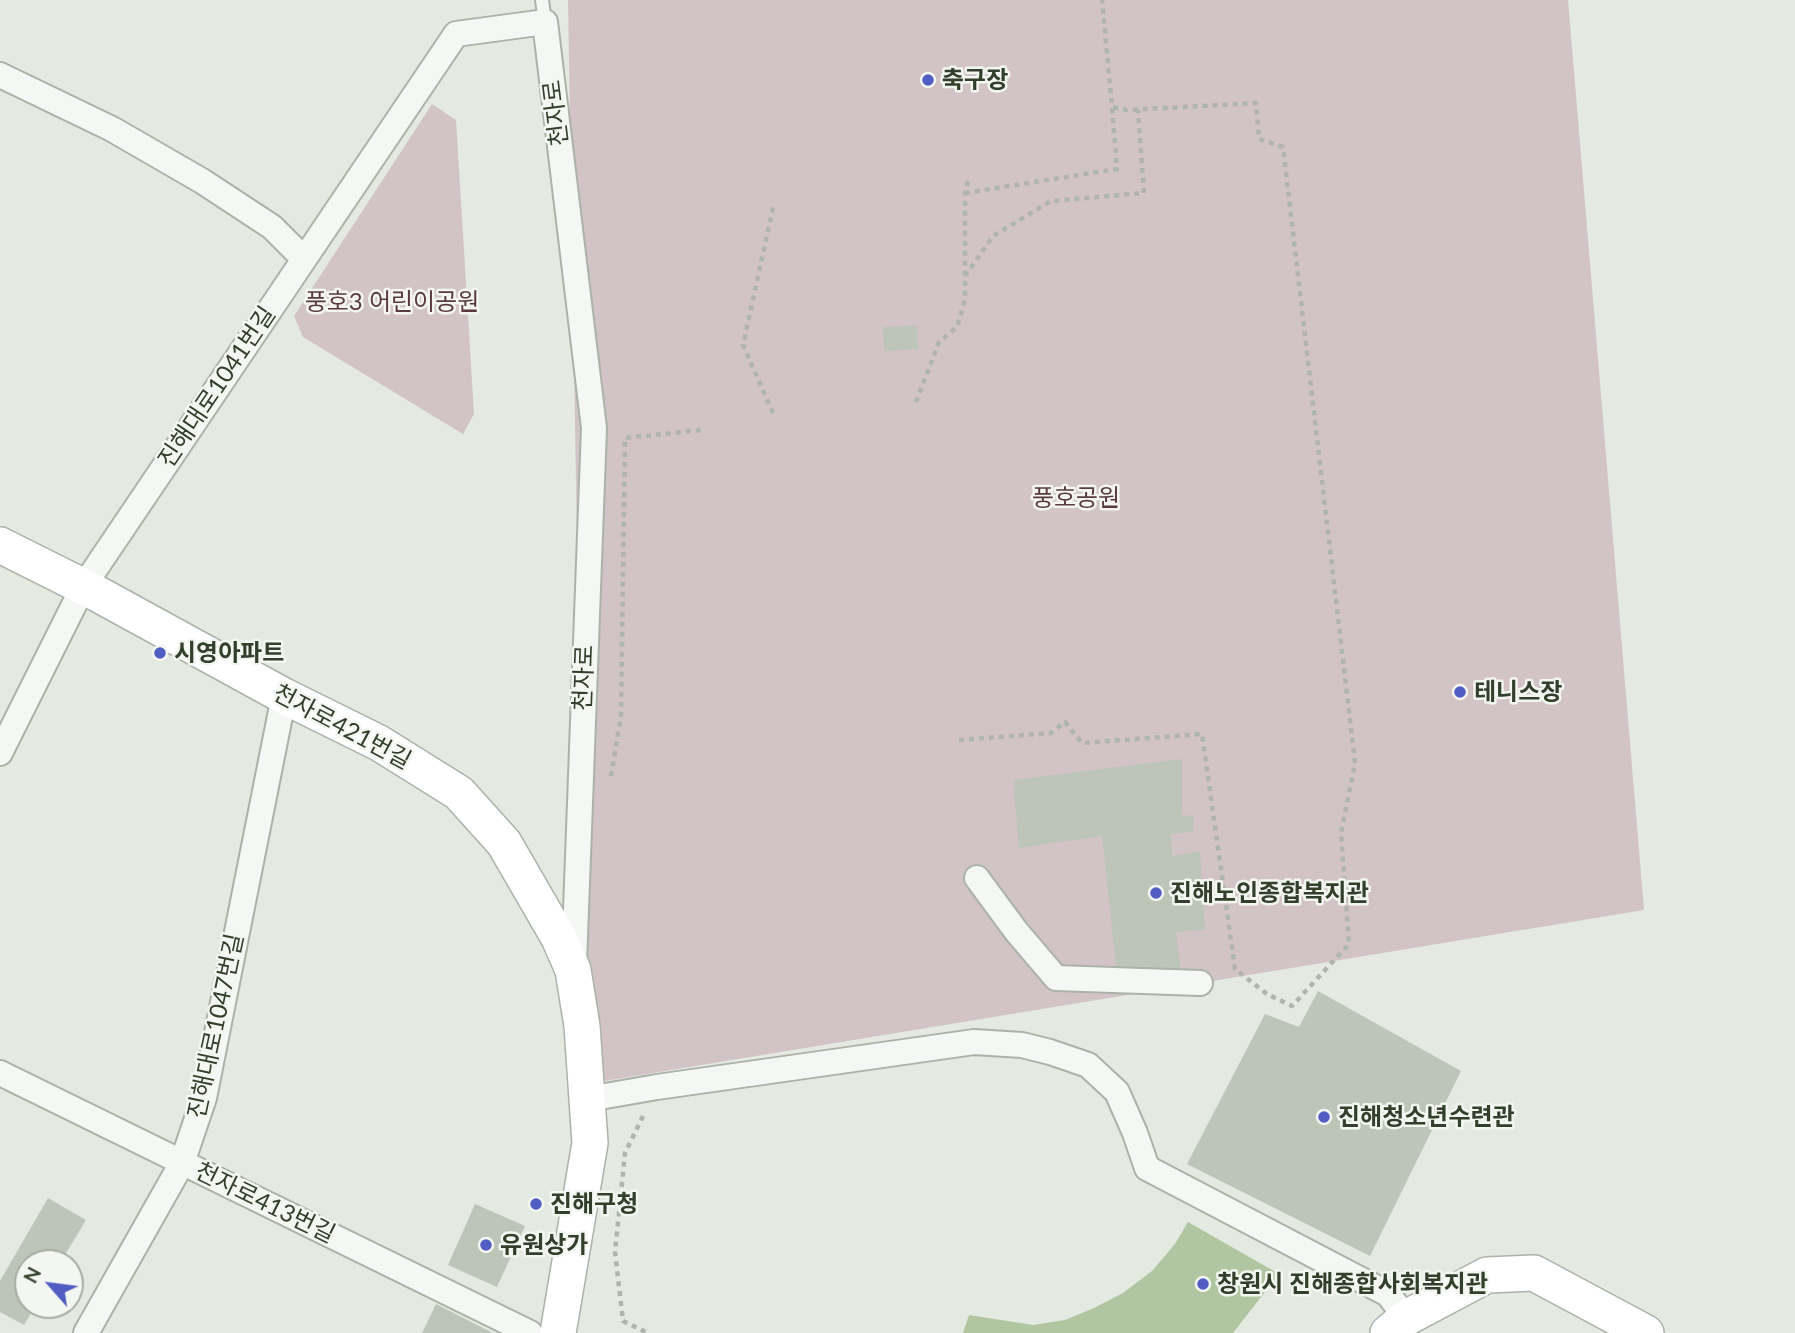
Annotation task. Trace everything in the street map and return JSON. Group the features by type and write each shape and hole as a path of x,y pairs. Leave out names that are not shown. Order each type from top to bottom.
{"main road":[{"name":"천자로421번길","path":"0,545 284,696 379,743 458,793 504,843 559,938 573,970"},
{"name":"천자로","path":"558,1333 590,1143 582,1026 573,970"},
{"path":"1397,1325 1486,1275 1534,1273 1646,1333"}],"street":[{"name":"진해대로1041번길","path":"0,753 83,587 456,34 543,11"},
{"name":"천자로","path":"543,11 594,428 573,970"},
{"path":"0,75 112,129 202,181 272,227 304,259"},
{"name":"진해대로1047번길","path":"86,1333 183,1163 204,1098 284,696"},
{"path":"976,878 1056,978 1200,983"},
{"path":"588,1099 974,1042 1022,1045 1050,1052 1088,1065 1117,1092 1147,1168 1388,1294 1397,1325"},
{"name":"천자로413번길","path":"0,1073 530,1333"}],"path":[{"path":"965,193 1117,169 1102,0"},
{"path":"959,740 1051,733 1065,722 1082,743 1202,734 1235,969 1267,994 1292,1006 1349,944 1341,833 1354,763 1283,147 1259,139 1256,103 1139,110 1112,107"},
{"path":"965,276 993,236 1051,201 1144,193 1139,110"},
{"path":"916,402 939,342 957,327 965,299 965,193 969,178"},
{"path":"773,413 743,345 775,203"},
{"path":"610,783 621,716 625,438 701,430"},
{"path":"648,1333 623,1321 615,1252 625,1153 657,1087"}],"green space":[{"name":"풍호공원","path":"568,0 1568,0 1644,910 586,1084"},
{"name":"풍호3 어린이공원","path":"432,104 456,120 474,414 463,434 303,337 294,316"}],"shaded area":[{"name":"창원시 진해종합사회복지관","path":"1188,1222 1279,1274 1233,1333 963,1333 969,1315 1033,1325 1065,1320 1094,1308 1123,1293 1152,1271 1175,1244"}],"building":[{"path":"917,325 918,349 884,351 883,327"},
{"name":"진해노인종합복지관","path":"1182,759 1182,815 1194,816 1193,831 1171,835 1172,856 1200,851 1205,930 1176,932 1181,973 1117,974 1102,836 1019,848 1013,780"},
{"name":"진해청소년수련관","path":"1318,991 1461,1071 1370,1256 1187,1164 1265,1014 1299,1027"},
{"path":"48,1198 86,1220 68,1249 19,1249"},
{"name":"유원상가","path":"475,1204 525,1226 497,1287 448,1265"},
{"path":"14,1257 14,1319 28,1319 24,1325 0,1312 0,1281"},
{"path":"436,1304 493,1333 422,1333"}],"place":[{"name":"축구장","path":"928,80"},
{"name":"시영아파트","path":"160,653"},
{"name":"테니스장","path":"1460,692"},
{"name":"진해노인종합복지관","path":"1156,893"},
{"name":"진해청소년수련관","path":"1324,1117"},
{"name":"진해구청","path":"536,1204"},
{"name":"유원상가","path":"486,1245"},
{"name":"창원시 진해종합사회복지관","path":"1203,1284"}]}
